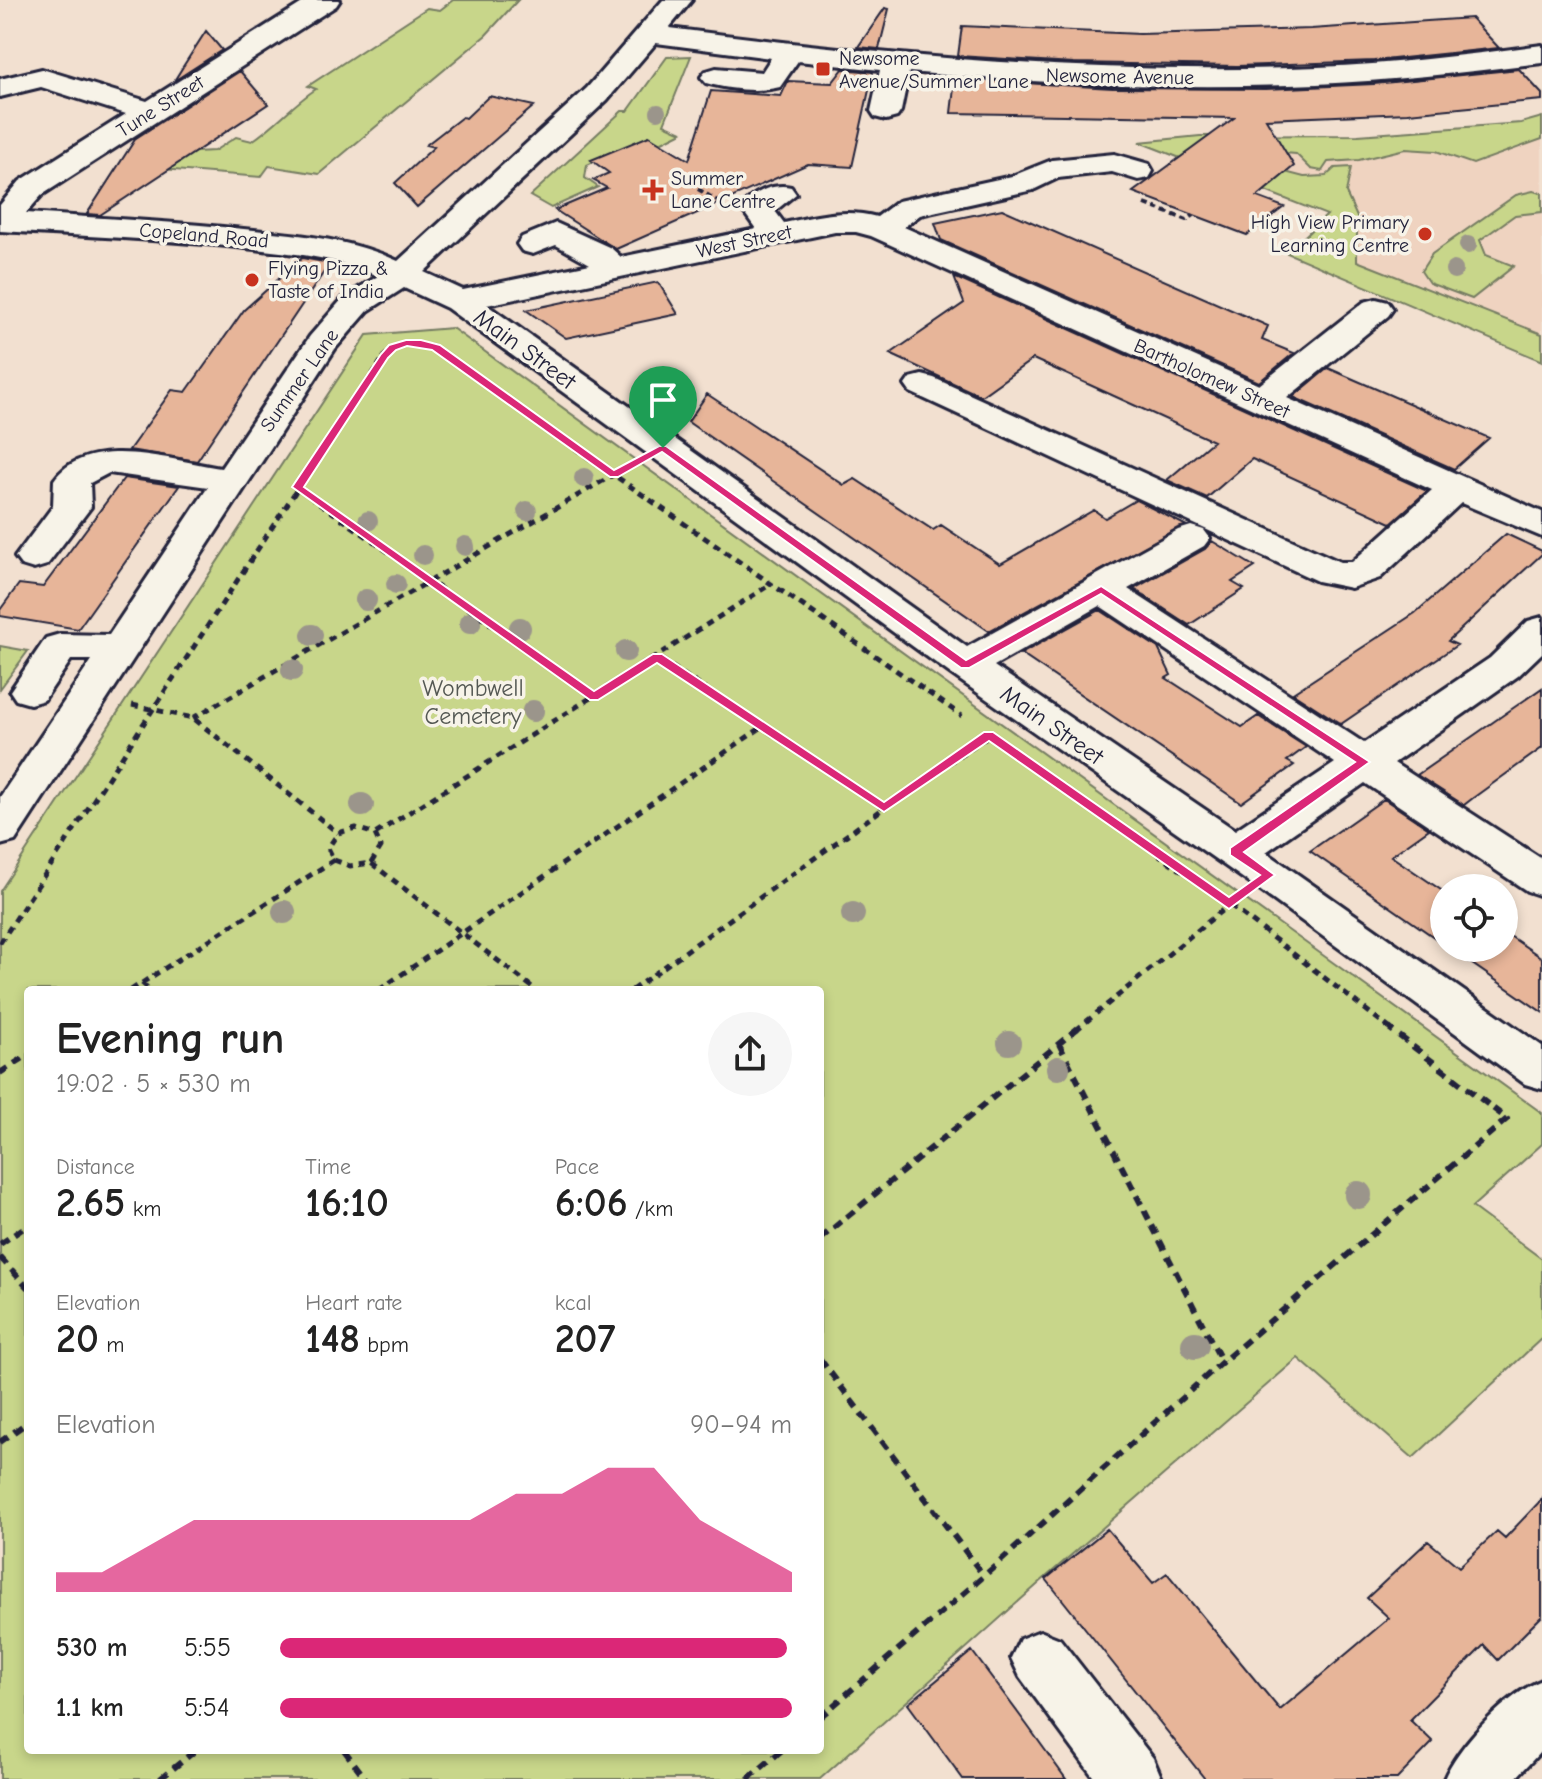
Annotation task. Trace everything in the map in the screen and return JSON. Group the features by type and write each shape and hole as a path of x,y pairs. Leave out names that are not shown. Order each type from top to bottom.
{"street":[{"name":"Summer Lane","path":"0,830 322,343 356,304 403,274 597,94 652,34 678,0"},
{"name":"Tune Street","path":"1,221 31,188 316,1"},
{"name":"Newsome Avenue","path":"652,34 789,53 1050,75 1222,78 1378,72 1542,54"},
{"path":"716,77 770,81 789,53"},
{"path":"886,111 896,64"},
{"path":"0,88 42,78 150,112"},
{"path":"882,229 909,208 1022,183 1052,169 1114,163 1138,171"},
{"path":"776,234 757,208 780,194"},
{"name":"Copeland Road","path":"1,221 214,235 297,244 359,255 403,274"},
{"name":"West Street","path":"459,301 835,222 858,222 882,229"},
{"name":"Bartholomew Street","path":"882,229 1542,526"},
{"path":"533,244 556,233 600,255 614,269"},
{"name":"Main Street","path":"403,274 459,301 965,665 1269,875 1542,1071"},
{"path":"1261,401 1376,309"},
{"path":"922,385 1331,573 1351,576 1366,570 1456,488"},
{"path":"34,557 72,507 72,480 84,470 106,462 232,480"},
{"path":"965,665 1191,538"},
{"path":"1101,589 1364,762 1536,868"},
{"path":"1235,852 1504,667 1542,630"},
{"path":"30,691 60,647 120,648"},
{"path":"1040,1658 1132,1779"},
{"path":"1474,1779 1542,1708"}],"path":[{"path":"0,943 384,356 393,347 406,343 421,343 436,348 963,717"},
{"path":"193,718 430,579 663,448"},
{"path":"298,487 594,697"},
{"path":"375,834 771,584"},
{"path":"657,657 884,808"},
{"path":"88,698 193,718 338,833"},
{"path":"976,726 1001,744"},
{"path":"385,986 762,727"},
{"path":"638,986 989,735"},
{"path":"824,1714 984,1576 1222,1362 1507,1119 1229,904 1027,761"},
{"path":"371,863 381,847 375,834 356,828 338,833 328,848 334,860 350,866 371,863 531,986"},
{"path":"137,986 334,860"},
{"path":"824,1236 1229,904 1269,875"},
{"path":"142,983 145,986"},
{"path":"1059,1044 1222,1362"},
{"path":"0,1073 24,1058"},
{"path":"0,1244 24,1228"},
{"path":"0,1257 24,1284"},
{"path":"824,1364 984,1576"},
{"path":"0,1442 24,1425"},
{"path":"160,1779 191,1754"},
{"path":"347,1754 366,1779"},
{"path":"748,1779 777,1754"}],"shaded area":[{"name":"High View Primary Learning Centre","path":"1542,117 1542,361 1287,253 1327,215 1139,142 1200,136 1358,135 1521,123"}],"green space":[{"path":"453,0 518,0 486,35 319,174 269,166 261,177 148,168 157,154 214,151 236,137 252,141 316,89 308,86 427,8 440,10"},
{"path":"691,56 664,124 682,132 660,143 649,136 587,165 585,178 598,187 551,208 530,196 622,111 628,111 667,57"},
{"path":"1542,117 1542,139 1473,164 1436,151 1405,149 1359,160 1328,162 1322,171 1311,169 1296,154 1273,152 1254,164 1304,177 1326,176 1335,168 1351,167 1346,193 1357,217 1357,261 1542,334 1542,361 1287,253 1327,215 1139,142 1200,136 1358,135 1521,123"},
{"path":"1533,191 1542,193 1542,212 1515,215 1480,240 1486,255 1514,266 1472,299 1429,283 1421,271 1432,254 1516,195"},
{"name":"Wombwell Cemetery","path":"452,328 1542,1113 1542,1144 1472,1207 1542,1259 1542,1338 1413,1458 1298,1358 820,1779 0,1779 0,891 367,335"},
{"path":"0,646 28,651 0,689"}],"building":[{"path":"885,8 889,9 879,49 858,47"},
{"path":"1471,18 1499,48 1374,61 1237,66 1074,63 958,56 962,26 1140,34 1311,29"},
{"path":"206,31 222,50 174,81 184,65"},
{"path":"843,69 873,72 852,167 808,164 616,249 555,210 607,188 593,180 609,173 591,160 649,136 689,160 711,91 781,96 788,81 832,83"},
{"path":"1519,69 1542,94 1542,100 1408,113 1266,119 1294,166 1257,197 1284,207 1247,235 1133,192 1234,118 951,113 955,79 1113,88 1266,89 1374,84"},
{"path":"240,71 268,104 100,215 87,214 136,138"},
{"path":"489,96 534,106 417,207 395,183 434,147 426,145 462,117 466,118"},
{"path":"1002,209 1268,326 1262,340 1294,353 1259,382 941,240 935,223"},
{"path":"302,258 330,263 197,461 129,450 172,390 186,392 244,310"},
{"path":"954,277 1427,491 1391,523 1252,459 1207,498 1167,480 1213,441 1033,359 981,396 890,354 964,303"},
{"path":"658,282 678,314 566,338 526,310"},
{"path":"1328,368 1489,438 1454,469 1293,397"},
{"path":"707,394 844,485 855,479 933,530 941,525 1000,564 1094,510 1105,518 1136,500 1185,525 989,631 688,422"},
{"path":"124,478 179,486 78,629 0,616 0,610 19,584 43,587"},
{"path":"1506,534 1542,551 1542,554 1448,641 1457,645 1341,724 1293,693 1415,613"},
{"path":"1212,541 1255,567 1232,582 1244,589 1189,625 1134,589 1205,549"},
{"path":"1100,610 1158,648 1171,675 1166,678 1242,727 1258,716 1306,747 1287,761 1294,765 1241,803 1021,654"},
{"path":"1542,688 1542,748 1464,805 1417,775"},
{"path":"1384,799 1429,829 1391,856 1430,882 1430,934 1310,851"},
{"path":"1518,942 1542,958 1542,1012 1469,962 1518,962"},
{"path":"1542,1499 1542,1616 1498,1660 1484,1645 1410,1720 1433,1742 1397,1779 1205,1779 1046,1579 1107,1529 1153,1583 1167,1573 1280,1710 1389,1618 1367,1598 1428,1541 1459,1567 1497,1531 1505,1538"},
{"path":"972,1651 1066,1779 963,1779 908,1704"}],"place":[{"name":"Newsome Avenue/Summer Lane","path":"823,69"},
{"name":"Summer Lane Centre","path":"653,190"},
{"name":"High View Primary Learning Centre","path":"1425,234"},
{"name":"Flying Pizza & Taste of India","path":"252,280"}],"route":[{"path":"406,343 421,343 436,348 614,474 663,448 965,665 1101,589 1364,762 1235,852 1269,875 1229,904 989,735 884,808 657,657 594,697 298,487 384,356 393,347 406,343"}]}
